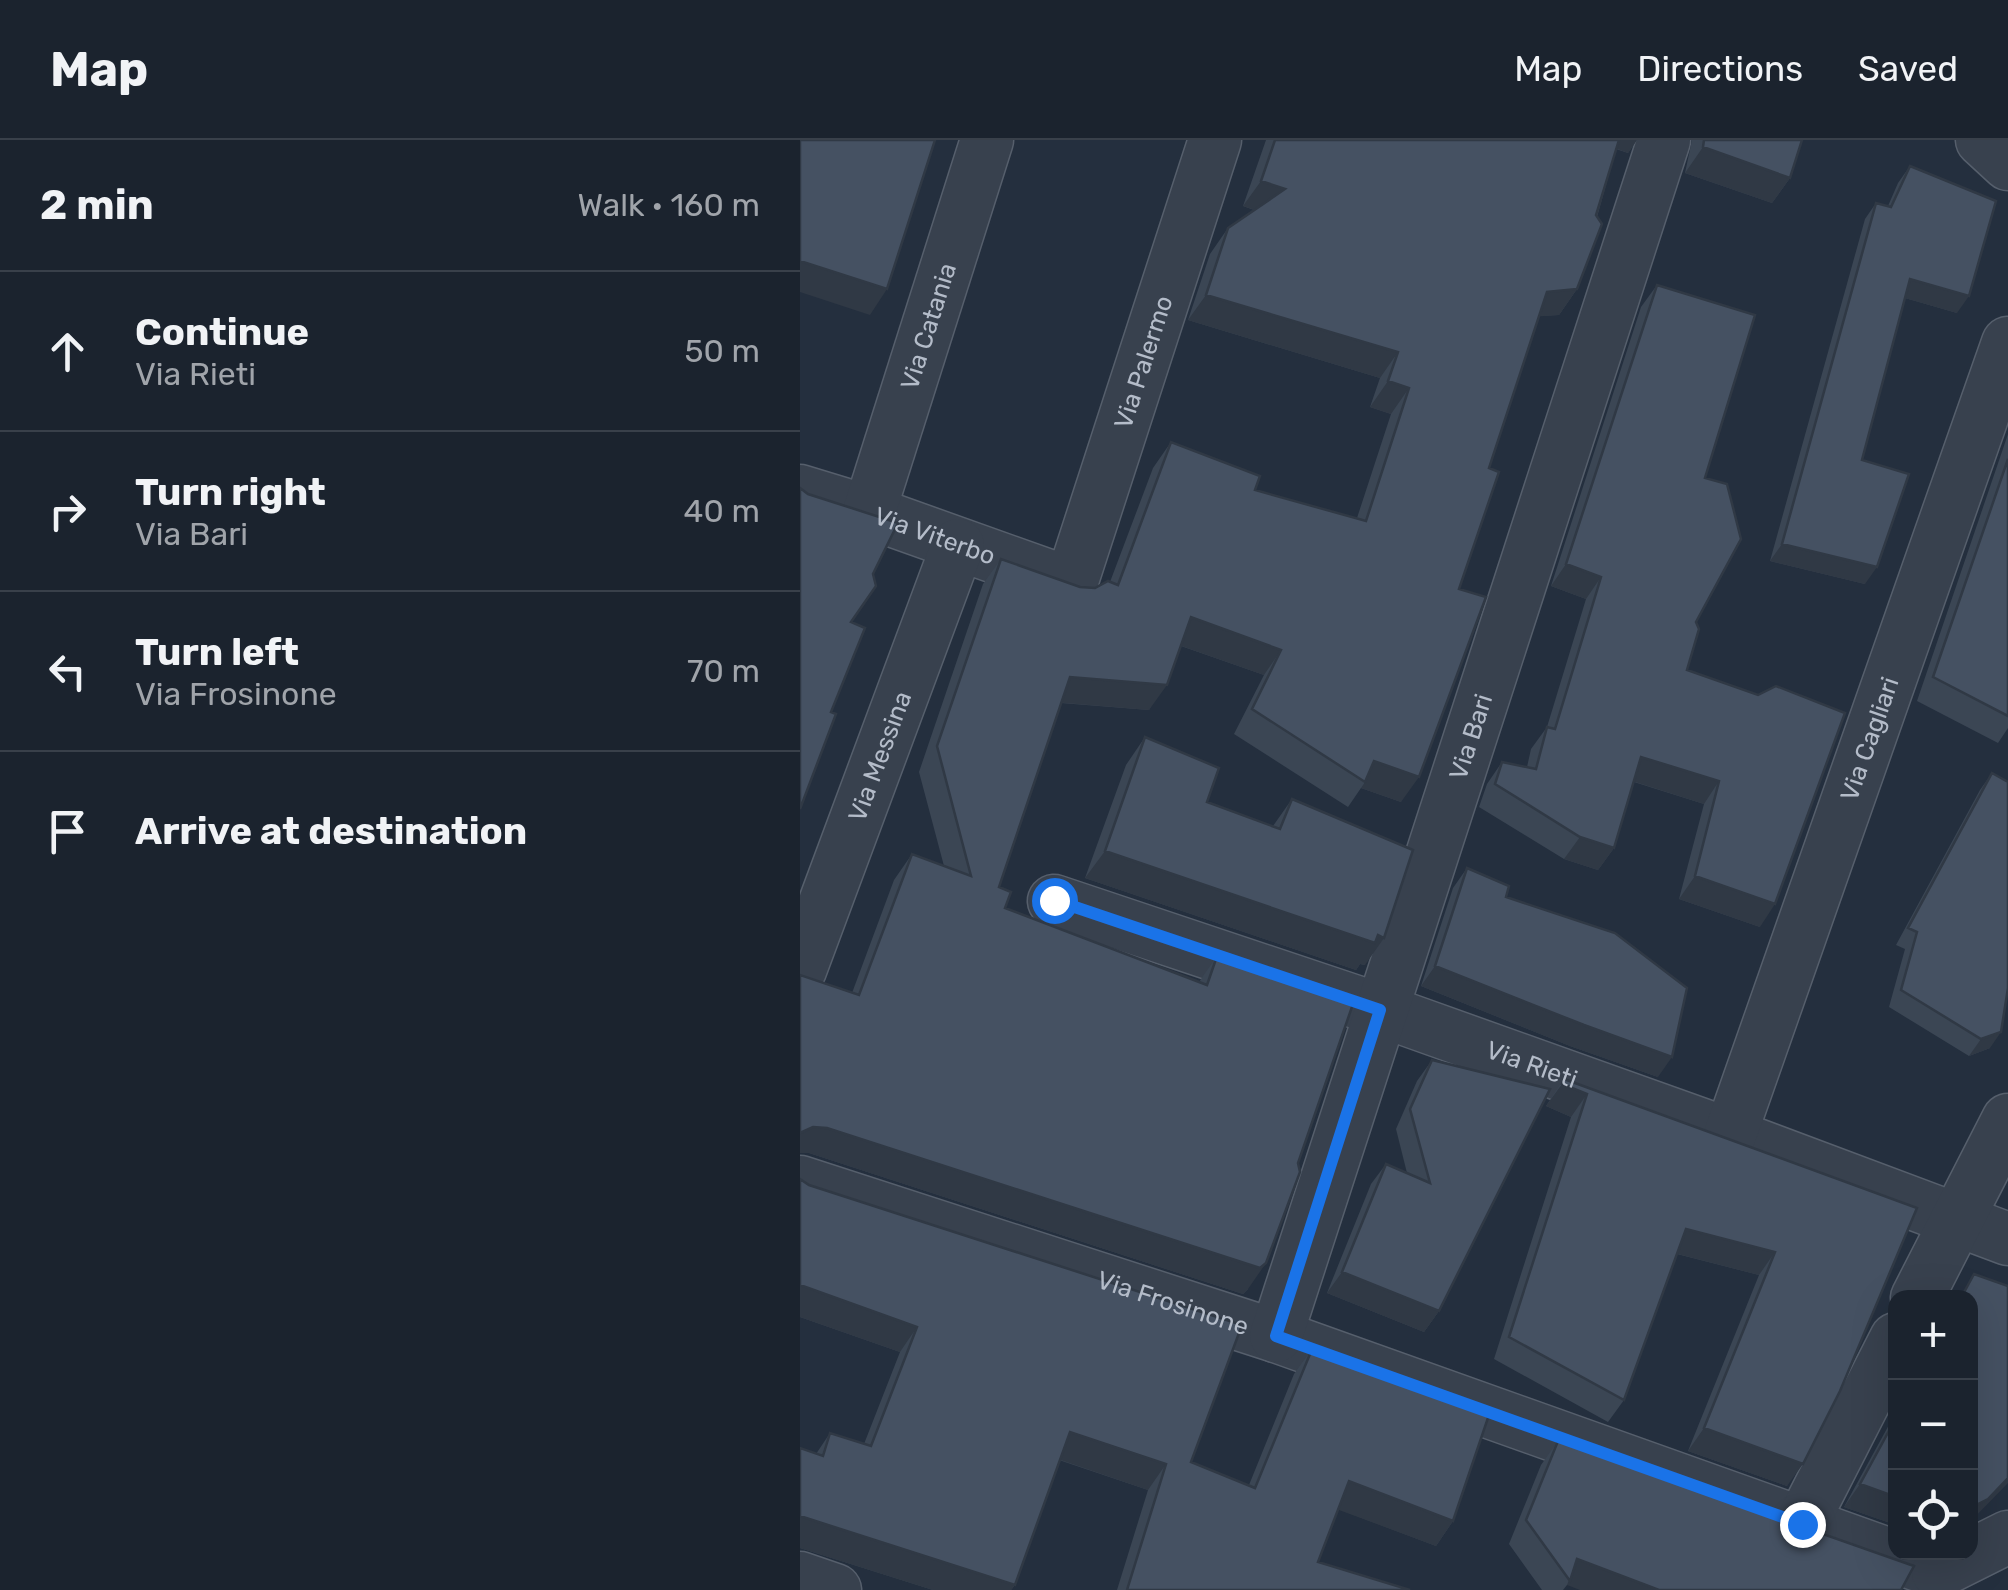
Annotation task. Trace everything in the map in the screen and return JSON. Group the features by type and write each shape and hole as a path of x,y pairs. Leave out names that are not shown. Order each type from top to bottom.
{"street":[{"name":"Via Catania","path":"869,512 987,140"},
{"name":"Via Palermo","path":"1071,584 1215,140"},
{"name":"Via Bari","path":"1276,1336 1664,140"},
{"path":"1982,140 2008,164"},
{"name":"Via Cagliari","path":"1730,1135 2008,342"},
{"name":"Via Viterbo","path":"800,491 1071,584"},
{"name":"Via Messina","path":"800,970 958,545"},
{"name":"Via Rieti","path":"1054,900 1380,1010 2008,1239"},
{"path":"1921,1290 2008,1120"},
{"name":"Via Frosinone","path":"800,1182 1276,1336 1802,1524 1933,1581"},
{"path":"1802,1524 1888,1355"},
{"path":"1933,1581 2008,1538"},
{"path":"800,1578 834,1590"}],"building":[{"path":"800,140 935,140 887,289 800,261"},
{"path":"1275,140 1619,140 1596,215 1602,224 1577,289 1547,292 1489,468 1499,472 1459,589 1486,597 1419,777 1374,761 1365,782 1252,709 1281,650 1191,617 1167,685 1070,677 999,887 1011,892 1005,908 1207,985 1217,956 1354,1001 1298,1163 1300,1172 1266,1263 1260,1268 827,1128 813,1127 800,1133 800,975 859,995 912,854 971,876 937,746 1001,559 1080,587 1095,588 1108,581 1118,585 1171,442 1260,476 1255,490 1366,521 1409,388 1388,381 1398,352 1206,295 1228,228 1285,189 1261,181"},
{"path":"1704,140 1802,140 1790,178 1703,147"},
{"path":"1910,166 1996,201 1969,296 1910,279 1862,460 1909,474 1877,567 1782,544 1876,203 1891,207"},
{"path":"1657,285 1755,315 1705,478 1727,484 1741,539 1696,622 1699,629 1687,670 1758,695 1776,686 1845,713 1775,904 1695,876 1719,781 1641,757 1614,848 1580,837 1495,784 1502,762 1536,769 1547,727 1555,729 1601,577 1566,564"},
{"path":"2008,459 2008,716 1933,677"},
{"path":"800,488 898,523 873,574 876,586 851,622 865,628 831,712 836,714 800,809"},
{"path":"1145,737 1219,768 1207,802 1280,829 1292,799 1413,850 1384,938 1378,935 1375,943 1105,851"},
{"path":"1992,773 2008,782 2008,988 2001,1032 1981,1039 1901,990 1917,932 1908,928"},
{"path":"1467,868 1509,886 1506,897 1615,933 1687,988 1672,1057 1435,966"},
{"path":"1432,1060 1550,1089 1439,1311 1342,1272 1386,1164 1430,1183 1410,1109"},
{"path":"1564,1079 1917,1208 1840,1391 1803,1464 1704,1428 1775,1252 1686,1229 1624,1400 1509,1337 1587,1094 1562,1084"},
{"path":"800,1179 1242,1325 1191,1462 1255,1488 1312,1349 1490,1412 1453,1521 1349,1481 1318,1562 1410,1590 1127,1590 1166,1464 1070,1432 1015,1585 800,1516 800,1448 823,1456 830,1433 871,1446 917,1327 800,1285"},
{"path":"1974,1274 2008,1286 2008,1478 1978,1504 1978,1290 1965,1290"},
{"path":"1888,1433 1888,1494 1860,1484"},
{"path":"1558,1441 1914,1566 1901,1590 1659,1590 1577,1559 1570,1581 1526,1520"}],"route":[{"path":"1054,900 1380,1010 1276,1336 1802,1524"}]}
